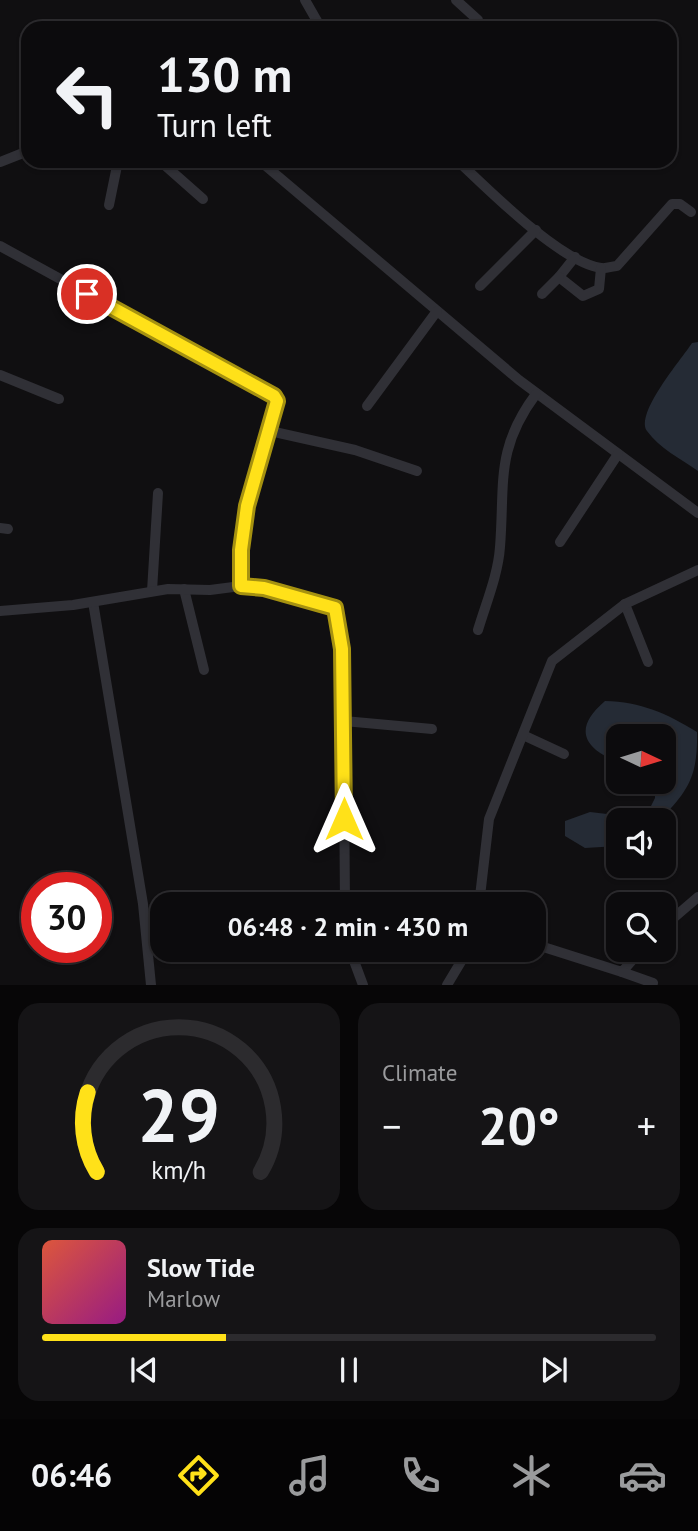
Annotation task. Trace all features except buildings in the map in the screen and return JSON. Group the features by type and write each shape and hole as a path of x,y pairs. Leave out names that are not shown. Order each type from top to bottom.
{"street":[{"path":"305,0 317,21"},
{"path":"456,0 478,20"},
{"path":"0,162 21,154"},
{"path":"109,205 117,168"},
{"path":"168,168 202,199"},
{"path":"268,168 536,394 698,513"},
{"path":"466,168 536,230 575,257 601,268 617,266 672,204 680,204 691,212"},
{"path":"480,286 536,230"},
{"path":"0,246 274,396 276,410 247,506 241,550 241,586"},
{"path":"542,294 575,257"},
{"path":"559,277 583,296 599,289 601,268"},
{"path":"367,406 437,311"},
{"path":"0,374 59,399"},
{"path":"478,630 498,561 502,475 509,440 517,419 536,394"},
{"path":"270,431 355,450 417,471"},
{"path":"561,542 618,454"},
{"path":"152,591 158,493"},
{"path":"480,892 486,832 552,661 625,604 698,570"},
{"path":"0,611 93,602 152,591 241,586 264,588 335,608 342,642 345,892"},
{"path":"184,589 204,670"},
{"path":"93,602 144,904 151,985"},
{"path":"625,604 648,662"},
{"path":"344,721 432,729"},
{"path":"523,735 564,754"},
{"path":"676,916 698,897"},
{"path":"546,948 653,983"},
{"path":"354,962 363,985"},
{"path":"447,985 461,962"},
{"path":"622,972 631,962"}],"shaded area":[{"path":"698,342 698,471 658,443 647,431 645,423 647,412 661,387 692,343"},
{"path":"605,701 630,704 675,719 697,732 693,772 684,792 671,808 650,808 655,794 676,794 676,724 606,724 606,756 590,744 586,736 586,728 595,711"},
{"path":"590,812 606,814 606,847 585,848 565,836 565,821"}],"route":[{"path":"87,294 274,396 277,401 247,506 242,532 241,586 264,588 335,608 342,649 344,819"}]}
